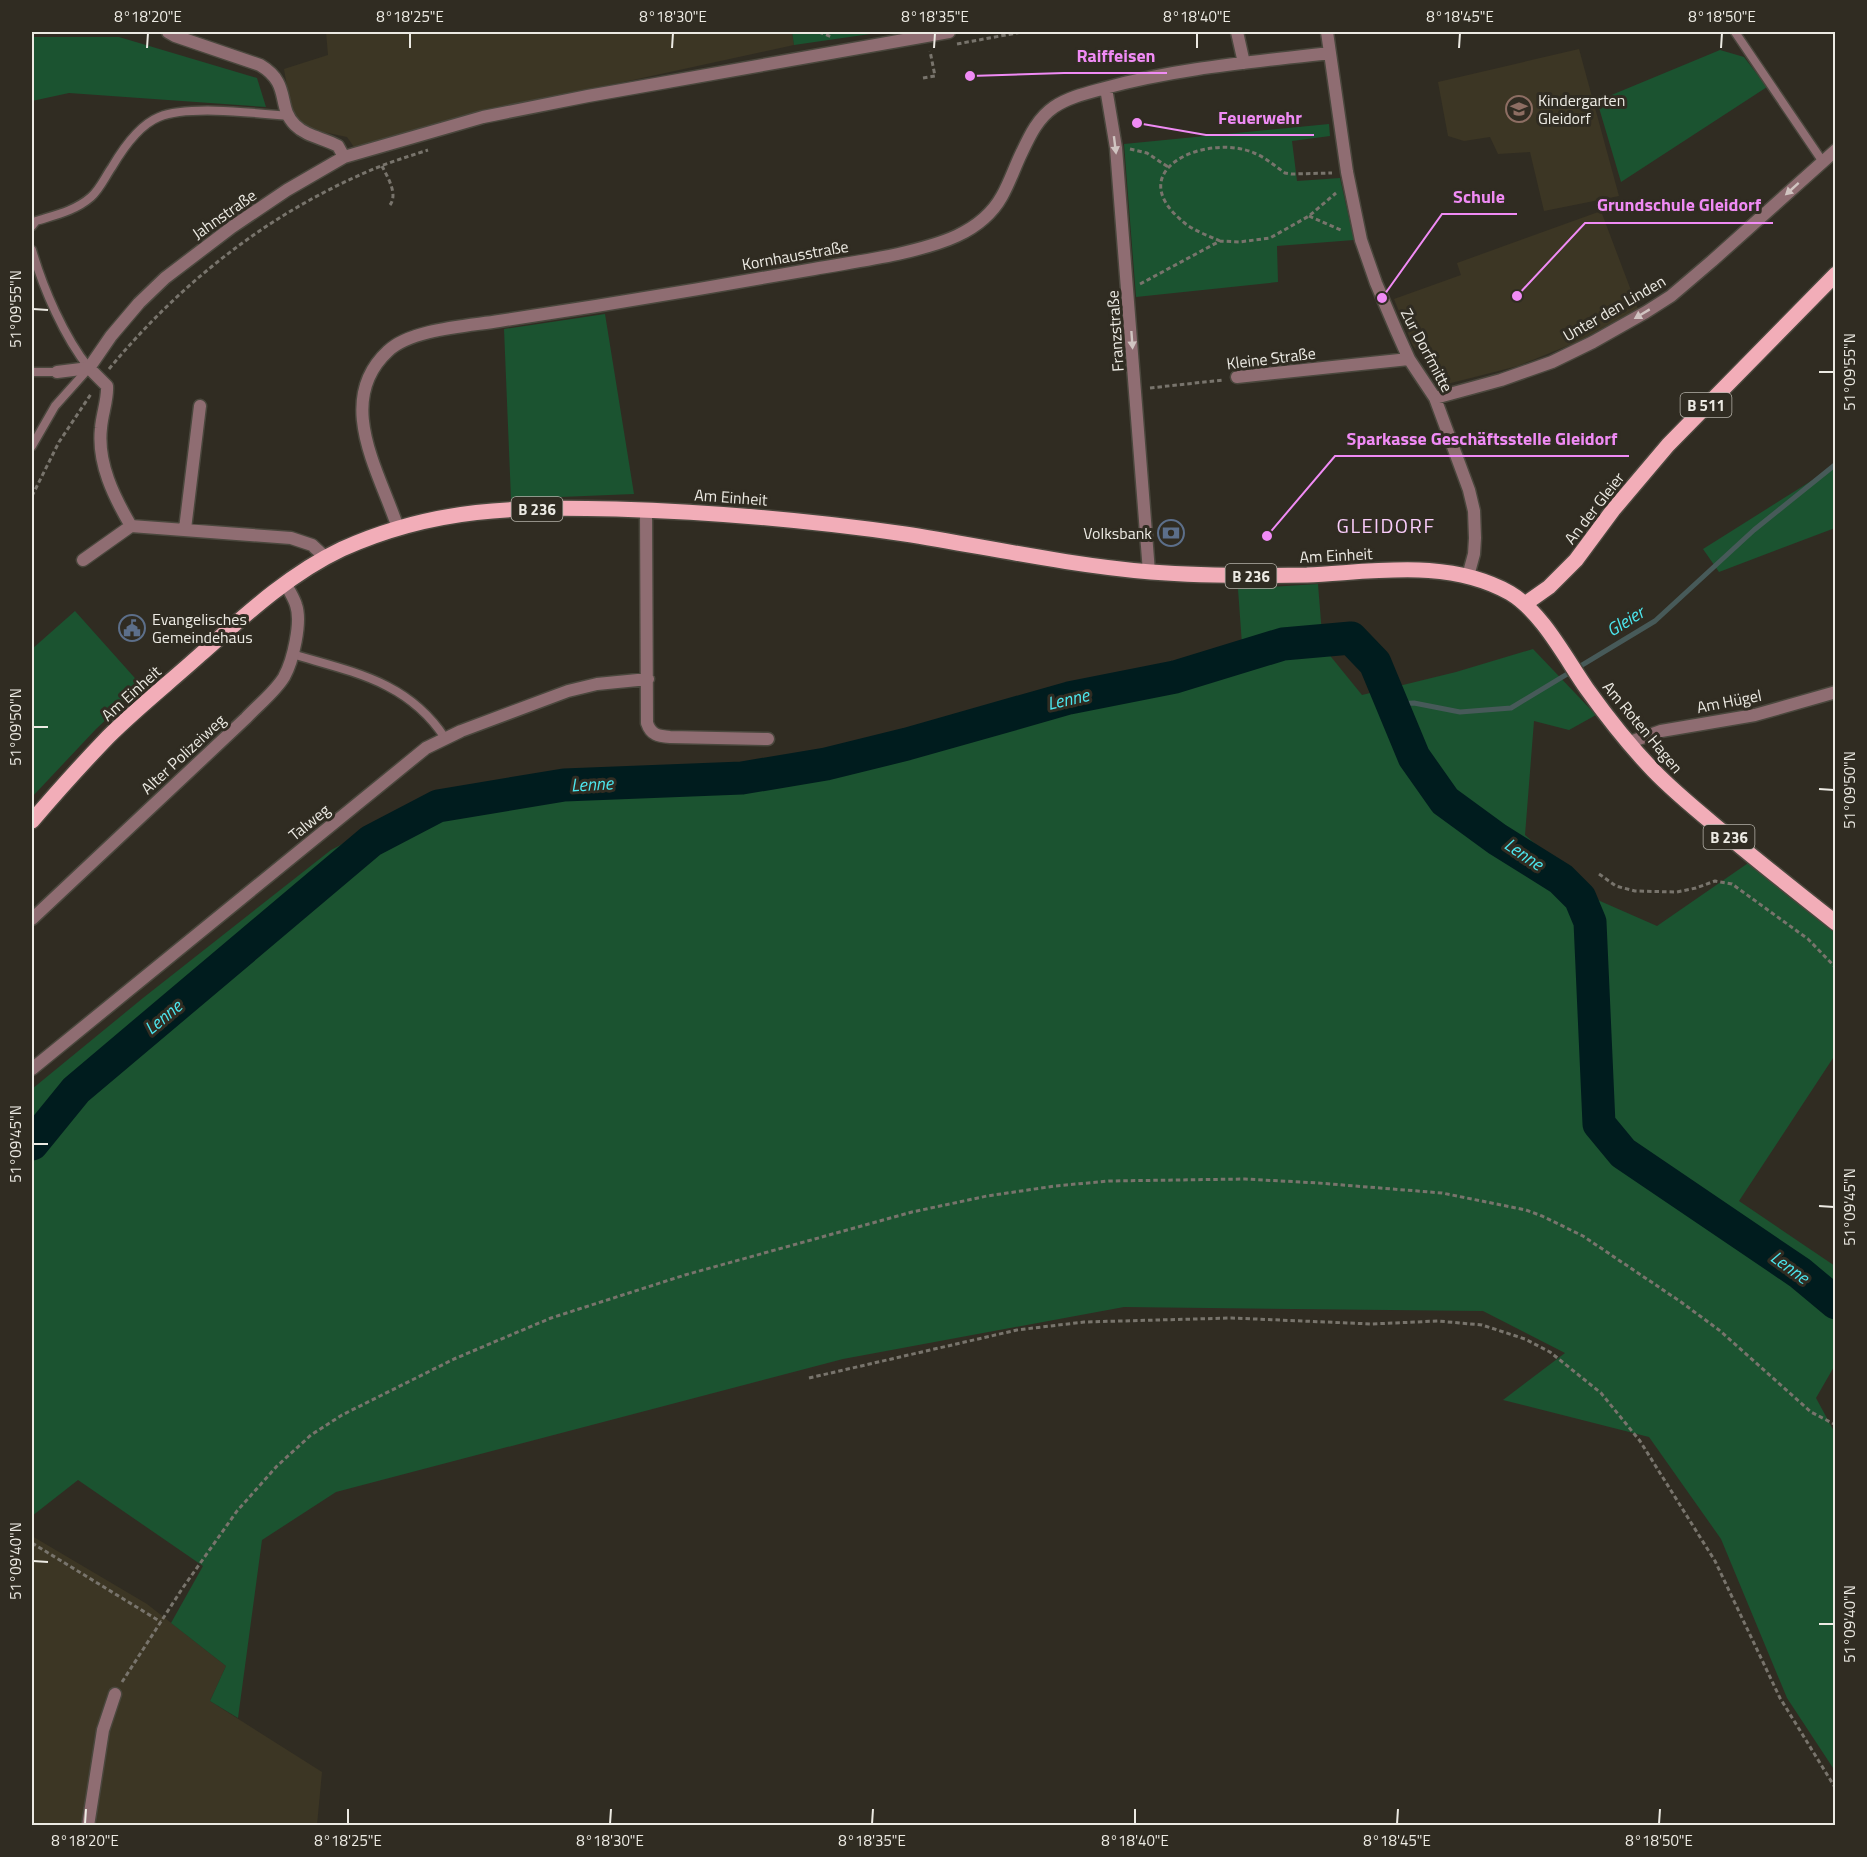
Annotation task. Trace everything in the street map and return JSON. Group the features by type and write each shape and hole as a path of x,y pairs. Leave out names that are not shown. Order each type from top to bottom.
{"main road":[{"name":"An der Gleier","path":"1526,604 1549,587 1576,560 1613,510 1668,445 1836,274"},
{"name":"Am Einheit","path":"32,821 111,734 231,628 286,584 326,558 398,528 447,515 575,508 742,514 911,535 1044,558 1149,572 1242,576 1353,573 1403,569 1441,571 1467,576 1495,586 1526,604"},
{"name":"Am Roten Hagen","path":"1526,604 1587,689 1650,768 1836,923"}],"street":[{"path":"168,32 268,69 280,82 288,116 303,132 338,146 344,157"},
{"name":"Jahnstraße","path":"89,368 132,311 165,278 232,227 287,190 344,157 483,117 588,96 949,32"},
{"path":"1237,32 1244,63"},
{"name":"Zur Dorfmitte","path":"1327,32 1348,177 1361,240 1382,298 1409,359 1435,398 1473,502 1474,554 1467,576"},
{"name":"Kornhausstraße","path":"398,528 369,450 363,424 362,405 363,390 370,374 391,348 406,339 455,328 673,294 899,254 950,240 976,225 1000,200 1027,141 1038,123 1054,107 1073,97 1162,75 1329,53"},
{"name":"Franzstraße","path":"1106,87 1116,148 1149,572"},
{"name":"Unter den Linden","path":"1435,398 1501,380 1552,362 1646,312 1688,282 1836,150"},
{"name":"Kleine Straße","path":"1237,377 1409,359"},
{"path":"57,372 89,368 107,386 108,392 101,425 101,455 108,480 131,526"},
{"path":"185,529 200,406"},
{"path":"646,510 647,723 652,733 670,737 768,739"},
{"path":"83,560 131,526 291,538 312,545 326,558"},
{"name":"Alter Polizeiweg","path":"32,919 246,718 284,678 292,654 298,613 296,603 286,584"},
{"name":"Talweg","path":"32,1069 426,748 445,738 583,687 648,679"},
{"name":"Am Hügel","path":"1630,742 1661,731 1755,715 1836,692"},
{"path":"88,1826 103,1730 115,1694"}],"lane":[{"path":"1735,32 1823,162"},
{"path":"32,226 36,221 78,207 92,196 127,146 148,123 157,118 214,111 288,116"},
{"path":"32,250 60,322 79,356 89,368 55,406 32,446"},
{"path":"32,372 57,372"},
{"path":"292,654 369,676 390,685 426,714 445,738"}],"path":[{"path":"950,46 1022,32"},
{"path":"923,78 935,76 930,49"},
{"path":"1227,147 1253,152 1285,173 1297,176 1348,177 1309,216 1270,238 1239,242 1220,241 1181,221 1166,204 1161,182 1168,167 1191,152 1227,147"},
{"path":"32,496 59,442 101,378 133,340 207,269 257,232 318,196 382,166 435,148"},
{"path":"1131,149 1147,153 1168,167"},
{"path":"382,166 393,194 390,205"},
{"path":"1309,216 1361,240"},
{"path":"1128,291 1220,241"},
{"name":"Kleine Straße","path":"1136,390 1237,377"},
{"path":"1599,874 1616,886 1635,891 1677,892 1722,881 1732,885 1808,939 1836,968"},
{"path":"115,1694 237,1511 277,1466 311,1435 342,1415 454,1359 551,1318 685,1275 912,1212 987,1196 1109,1181 1245,1179 1318,1182 1442,1193 1526,1210 1583,1236 1681,1302 1719,1330 1811,1412 1836,1425"},
{"path":"810,1378 1017,1330 1084,1322 1232,1318 1372,1324 1438,1321 1482,1325 1525,1339 1550,1352 1601,1393 1640,1441 1715,1561 1780,1698 1836,1789"},
{"path":"32,1544 161,1623"}],"shaded area":[{"path":"326,32 792,32 794,45 482,113 354,147 347,137 304,128 292,115 284,69 328,55"},
{"name":"Kindergarten Gleidorf","path":"1579,49 1619,196 1544,211 1530,152 1498,154 1490,137 1464,141 1448,136 1438,82"},
{"path":"1601,211 1638,309 1577,342 1518,366 1447,384 1413,346 1394,299 1461,275 1457,263"},
{"path":"32,1536 147,1604 226,1666 210,1701 322,1772 317,1825 32,1825"}],"green space":[{"path":"792,32 884,32 794,45"},
{"path":"32,37 119,37 257,78 266,107 69,93 32,101"},
{"path":"1720,50 1744,57 1767,87 1621,182 1597,101"},
{"path":"1329,124 1330,136 1292,141 1297,181 1340,178 1354,240 1277,246 1278,282 1136,297 1124,144"},
{"path":"605,314 634,494 511,499 504,329"},
{"path":"1835,466 1835,528 1719,572 1703,549"},
{"path":"1318,584 1323,647 1362,695 1456,672 1533,649 1596,715 1569,730 1534,721 1525,835 1600,901 1657,926 1754,859 1808,912 1835,933 1835,1055 1739,1201 1835,1266 1835,1365 1816,1398 1835,1433 1835,1771 1787,1698 1721,1539 1649,1437 1503,1400 1565,1353 1483,1311 1124,1307 843,1359 336,1492 262,1540 238,1718 210,1701 226,1666 171,1623 203,1566 78,1480 32,1516 32,1089 331,850 435,795 514,786 760,788 936,747 1051,705 1244,672 1238,589"},
{"path":"75,611 142,686 96,729 32,797 32,649"}],"waterway":[{"name":"Gleier","path":"1391,704 1414,703 1460,712 1511,708 1655,621 1754,530 1836,464"},
{"name":"Lenne","path":"32,1144 76,1090 371,841 438,806 564,785 742,778 826,764 907,744 1069,698 1175,677 1283,644 1351,638 1375,663 1414,757 1445,801 1497,839 1561,879 1580,898 1590,922 1599,1124 1623,1153 1800,1273 1836,1303"}],"place":[{"name":"Raiffeisen","path":"970,76"},
{"name":"Kindergarten Gleidorf","path":"1519,109"},
{"name":"Feuerwehr","path":"1137,123"},
{"name":"Grundschule Gleidorf","path":"1517,296"},
{"name":"Schule","path":"1382,298"},
{"name":"Volksbank","path":"1171,533"},
{"name":"Sparkasse Geschäftsstelle Gleidorf","path":"1267,536"},
{"name":"Evangelisches Gemeindehaus","path":"132,628"}],"district":[{"name":"GLEIDORF","path":"1386,525"}]}
